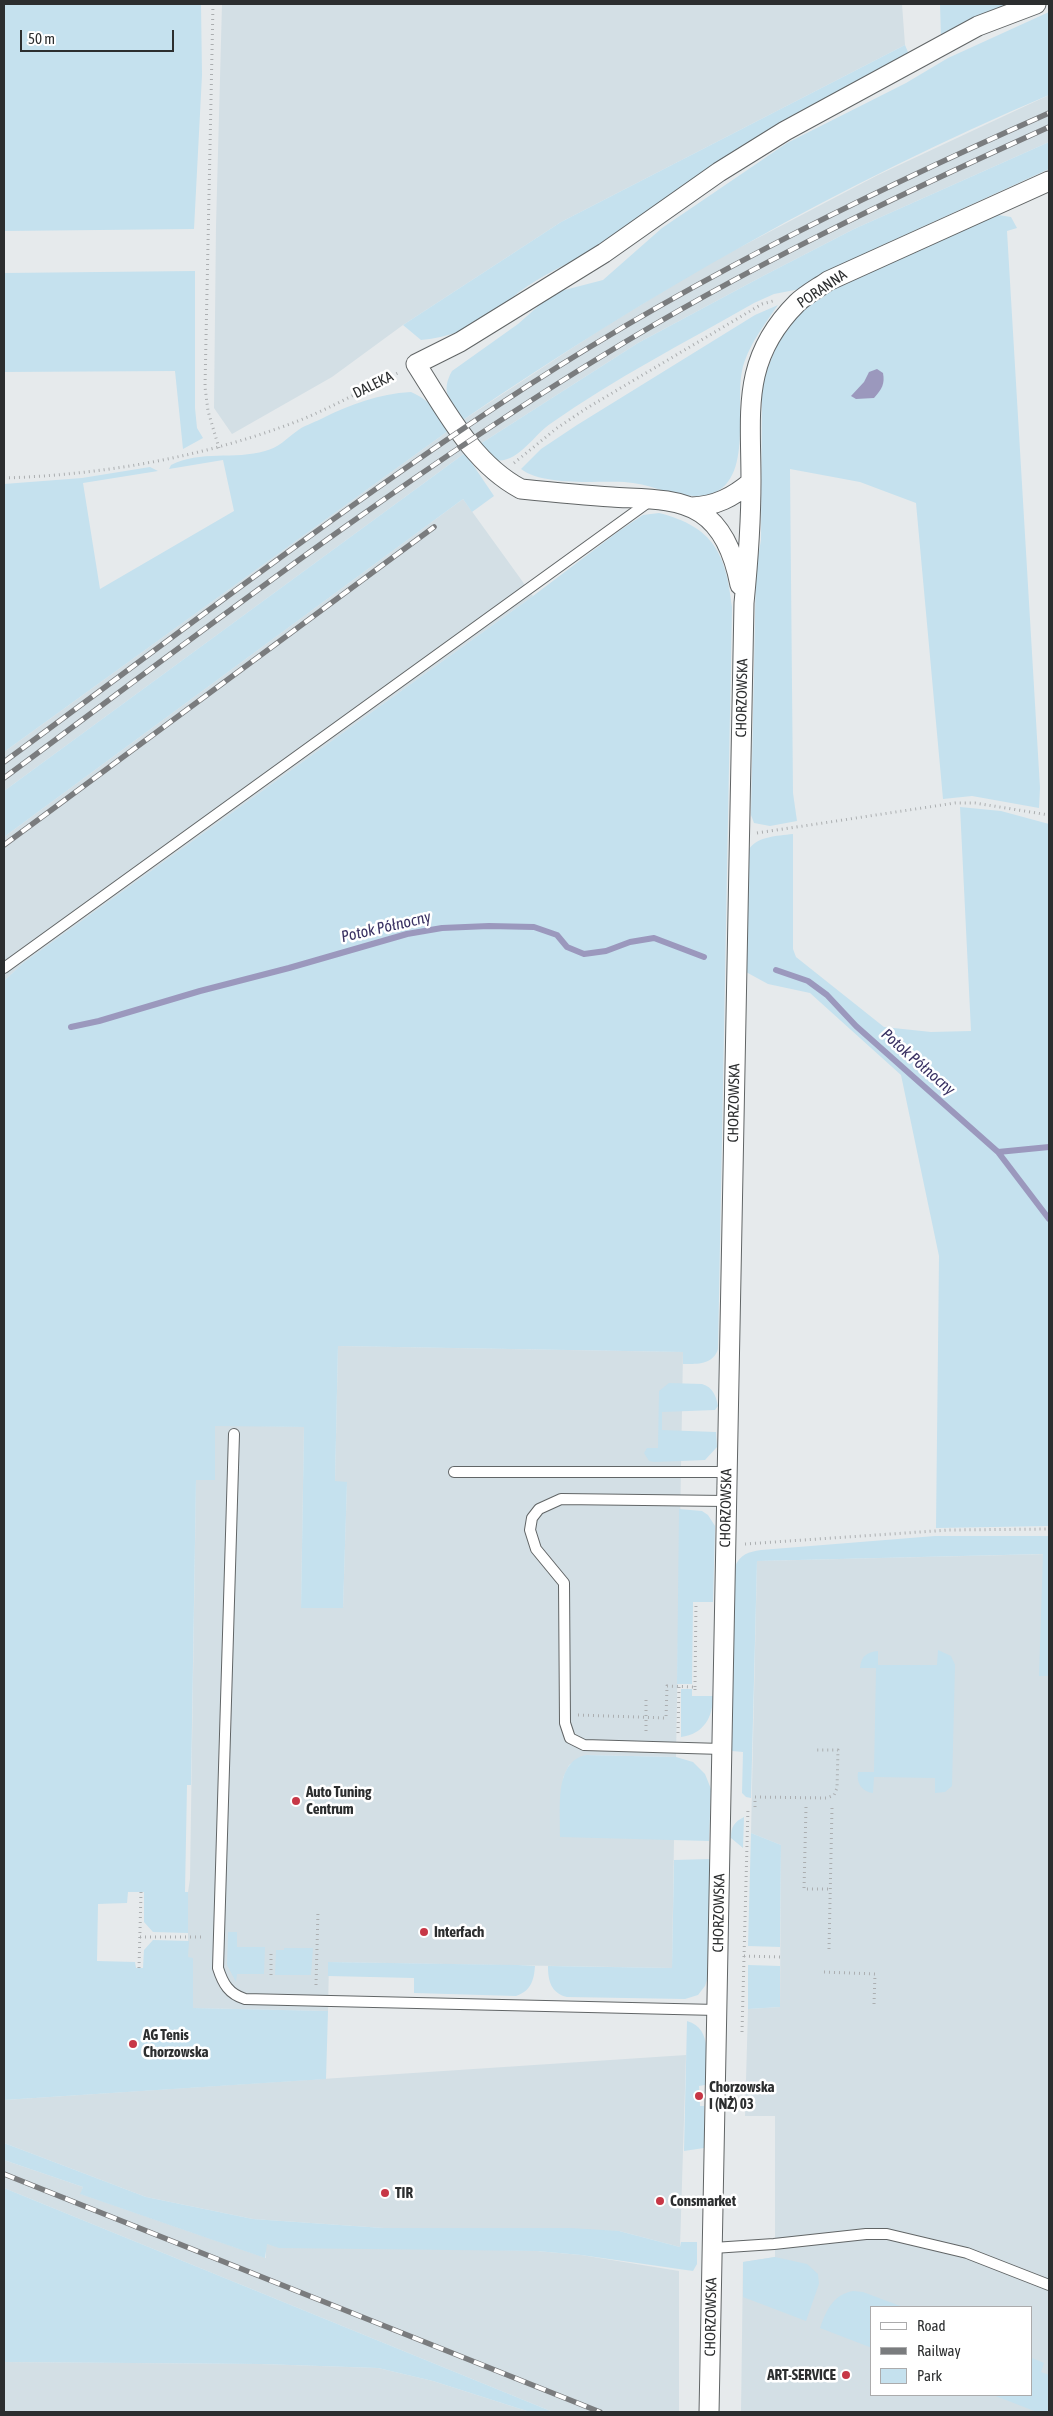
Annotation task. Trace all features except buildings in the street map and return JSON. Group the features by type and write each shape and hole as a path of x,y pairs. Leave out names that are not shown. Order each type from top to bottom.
{"street":[{"path":"751,482 733,496 707,507 692,507 651,500 521,489 498,476 460,431 416,364 475,333 604,253 719,172 785,131 978,26 1036,4"},
{"name":"PORANNA","path":"744,603 748,561 751,482 750,413 752,383 761,354 776,328 797,302 847,271 1049,181"},
{"path":"692,507 703,514 723,538 735,561 744,603"},
{"name":"CHORZOWSKA","path":"709,2412 744,603"}],"lane":[{"path":"4,968 651,500"},
{"path":"234,1434 218,1938 218,1968 228,1989 234,1996 245,1999 717,2010"},
{"path":"454,1472 727,1472"},
{"path":"722,1749 584,1745 576,1742 568,1733 565,1715 564,1583 536,1549 531,1538 532,1518 539,1509 550,1502 561,1500 726,1501"},
{"path":"713,2248 774,2244 866,2234 887,2234 967,2252 1049,2284"}],"path":[{"path":"213,4 205,387 208,411 219,448"},
{"path":"498,476 556,428 762,304 779,299 807,295"},
{"name":"DALEKA","path":"4,478 88,472 219,448 292,424 416,364"},
{"path":"739,836 955,803 984,804 1049,815"},
{"path":"725,1544 949,1530 1049,1530"},
{"path":"695,1694 696,1602"},
{"path":"565,1715 666,1718 667,1686 694,1687"},
{"path":"678,1748 679,1686"},
{"path":"646,1700 646,1747"},
{"path":"755,1807 755,1796 827,1798 834,1795 837,1788 838,1750 815,1750"},
{"path":"742,2032 748,1806"},
{"path":"806,1807 804,1889 830,1889"},
{"path":"829,1949 832,1807"},
{"path":"139,1968 141,1892"},
{"path":"315,2001 318,1911"},
{"path":"140,1937 218,1938"},
{"path":"271,1950 271,1974"},
{"path":"744,1956 780,1957"},
{"path":"824,1972 875,1974 874,2004"}],"shaded area":[{"path":"222,4 902,4 905,45 561,222 403,325 332,377 232,434 214,408 216,226"},
{"path":"1049,95 1049,142 854,229 763,276 638,343 480,444 463,420 601,329 708,264 878,175"},
{"path":"877,369 883,373 884,380 881,389 874,398 856,399 851,396 864,382 869,372"},
{"path":"448,431 465,453 4,791 4,752"},
{"path":"463,499 533,596 23,963 4,981 4,837"},
{"path":"338,1346 683,1352 676,1757 586,1755 569,1765 563,1778 560,1836 674,1839 672,1968 329,1962 328,2011 192,2008 193,1958 188,1958 188,1892 190,1879 196,1480 215,1480 215,1425 304,1427 301,1607 343,1608 347,1482 335,1482"},
{"path":"1049,1554 1049,2412 741,2412 743,2262 775,2257 775,2116 745,2116 748,2009 780,2007 781,1845 751,1833 757,1561"},
{"path":"686,2055 680,2247 619,2231 383,2228 253,2219 146,2197 4,2143 4,2100"},
{"path":"4,2160 83,2187 81,2194 266,2258 266,2244 537,2251 581,2255 679,2271 679,2412 553,2412 4,2188"},
{"path":"4,2362 261,2364 378,2368 433,2381 530,2412 4,2412"}],"green space":[{"path":"4,4 201,4 202,75 194,229 4,231"},
{"path":"940,4 1013,4 941,38"},
{"path":"1049,12 1049,95 897,165 748,243 603,328 463,420 454,408 447,391 448,378 452,371 518,324 553,293 603,280 662,228 787,143 906,83 948,58"},
{"path":"905,45 910,57 591,252 536,281 516,294 499,310 481,322 462,331 442,337 421,340 403,325 561,222"},
{"path":"1049,142 1049,169 883,245 800,289 774,294 754,303 600,391 550,424 525,448 510,458 495,460 480,444 638,343 763,276 854,229"},
{"path":"998,215 1011,217 1017,228 1007,231 1040,788 1039,808 972,796 943,799 916,503 860,482 790,469 793,793 797,821 770,826 754,823 751,815 756,568 761,540 762,383 778,342 793,321 809,305 828,292 858,276"},
{"path":"195,271 195,408 197,428 203,438 183,449 175,371 4,372 4,273"},
{"path":"778,305 757,336 744,362 740,387 739,448 735,467 728,482 715,492 695,496 677,494 633,483 570,482 542,478 521,469 541,449 577,425 755,315"},
{"path":"411,392 424,399 434,408 448,431 4,752 4,484 82,478 150,467 158,471 83,483 100,589 234,511 223,460 169,469 171,465 182,460 206,456 254,454 270,450 302,428 343,409 376,397"},
{"path":"465,453 494,496 472,512 463,499 4,837 4,791"},
{"path":"659,513 693,526 714,545 726,572 732,607 718,1349 716,1354 708,1361 683,1364 683,1352 338,1346 335,1481 347,1482 343,1608 301,1608 304,1427 215,1426 215,1480 196,1480 191,1785 187,1785 185,1892 188,1892 188,1933 153,1932 144,1922 144,1892 128,1892 127,1903 98,1904 97,1961 135,1962 136,1968 143,1968 144,1950 153,1940 189,1941 188,1957 193,1958 193,2008 328,2011 326,2079 4,2100 4,981 23,963 533,596 619,531 643,515"},
{"path":"960,807 1001,811 1049,824 1049,1526 936,1528 939,1256 901,1075 810,993 768,984 746,972 748,851 756,842 774,836 793,834 793,949 796,957 884,1027 931,1032 971,1031"},
{"path":"669,1383 702,1384 709,1387 715,1395 718,1406 715,1410 662,1412 662,1430 716,1432 717,1447 705,1460 654,1462 649,1461 644,1453 647,1448 658,1448 659,1391"},
{"path":"679,1509 702,1511 708,1515 715,1526 713,1602 693,1602 692,1684 677,1684"},
{"path":"935,1536 1049,1536 1049,1676 1039,1676 1043,1554 757,1561 751,1798 746,1797 742,1793 743,1752 732,1751 735,1566 737,1562 745,1554 761,1550"},
{"path":"938,1650 951,1656 955,1665 952,1786 945,1792 935,1793 935,1778 874,1777 873,1793 866,1791 858,1780 858,1772 874,1772 876,1668 860,1668 863,1658 871,1652 878,1651 878,1665 937,1665"},
{"path":"681,1689 692,1689 692,1696 713,1696 713,1704 706,1723 696,1732 681,1737"},
{"path":"586,1755 676,1757 693,1762 705,1774 711,1789 709,1841 560,1837 560,1801 564,1777 568,1767 575,1759"},
{"path":"744,1817 743,1848 731,1838 734,1825"},
{"path":"751,1833 781,1845 780,1947 748,1946"},
{"path":"710,1859 707,1980 698,1995 685,1999 567,1997 557,1993 550,1981 548,1966 672,1968 674,1860"},
{"path":"228,1932 237,1932 237,1947 265,1947 264,1974 237,1974 236,1982 227,1965"},
{"path":"284,1948 313,1948 311,1975 275,1975 276,1950 284,1950"},
{"path":"328,1962 535,1966 531,1984 525,1991 516,1996 414,1993 414,1978 328,1976"},
{"path":"748,1965 780,1966 780,2007 748,2009"},
{"path":"687,2021 696,2025 701,2031 705,2039 707,2057 705,2085 699,2086 700,2106 704,2106 704,2148 684,2151"},
{"path":"4,2143 146,2197 253,2219 383,2228 571,2228 619,2231 680,2247 681,2242 697,2242 697,2264 693,2271 581,2255 537,2251 279,2248 267,2244 265,2258 80,2194 83,2187 4,2160"},
{"path":"4,2188 553,2412 530,2412 433,2381 378,2368 261,2364 4,2362"},
{"path":"775,2257 807,2264 818,2274 819,2284 806,2321 743,2297 743,2262"},
{"path":"853,2291 863,2292 900,2306 870,2306 870,2347 820,2328 832,2304 846,2293"},
{"path":"1033,2358 1044,2363 1041,2372 1049,2375 1049,2412 1037,2412 996,2396 1033,2396"}],"waterway":[{"name":"Potok Północny","path":"71,1027 99,1021 407,934 442,928 534,927 557,935 567,947 584,954 606,951 630,942 654,938 704,957"},
{"name":"Potok Północny","path":"776,970 808,981 827,995 856,1026 998,1152 1049,1147"},
{"path":"998,1152 1049,1219"}],"railway":[{"path":"4,762 248,581 372,492 497,406 563,364 630,323 698,285 836,212 1049,113"},
{"path":"4,778 224,614 373,507 448,455 602,356 711,293 822,234 1049,127"},
{"path":"4,845 434,527"},
{"path":"4,2174 600,2412"}],"place":[{"name":"Auto Tuning Centrum","path":"296,1801"},
{"name":"Interfach","path":"424,1932"},
{"name":"AG Tenis Chorzowska","path":"133,2044"},
{"name":"Chorzowska I (NŻ) 03","path":"699,2096"},
{"name":"TIR","path":"385,2193"},
{"name":"Consmarket","path":"660,2201"},
{"name":"ART-SERVICE","path":"846,2375"}]}
